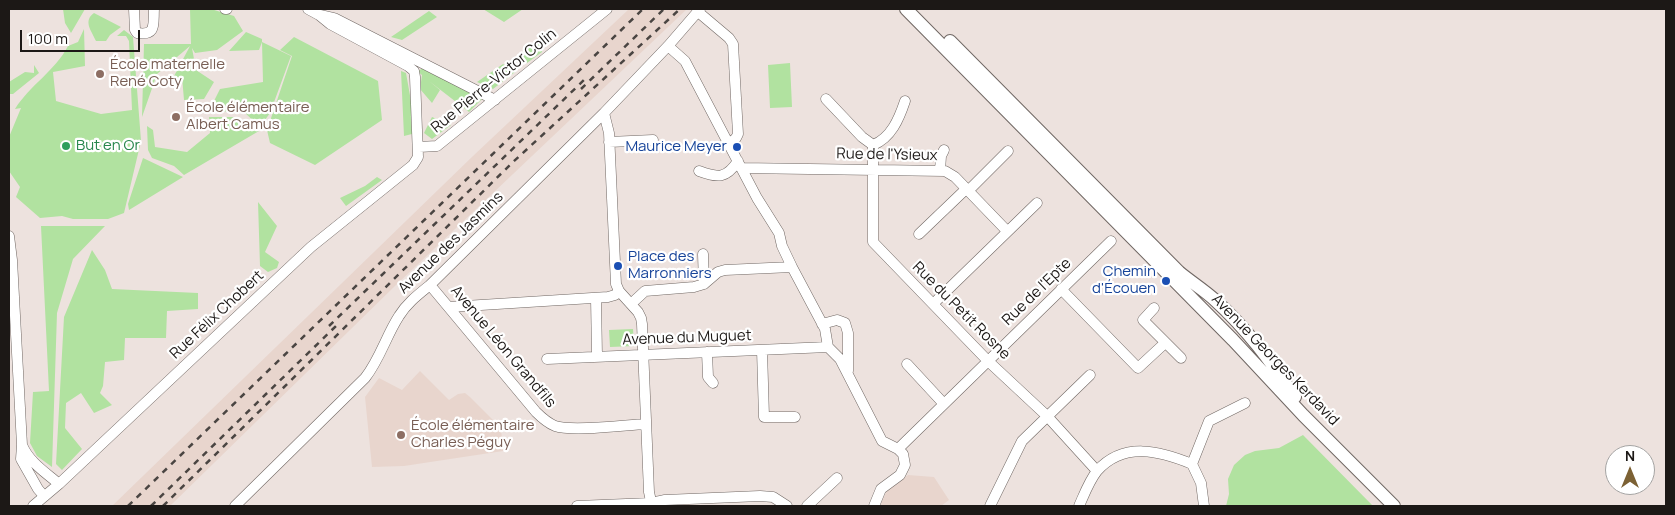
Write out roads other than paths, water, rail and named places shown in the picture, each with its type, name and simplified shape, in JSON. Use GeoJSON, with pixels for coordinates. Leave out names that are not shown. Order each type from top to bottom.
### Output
{"type":"FeatureCollection","features":[{"type":"Feature","properties":{"kind":"main road","name":"Avenue Georges Kerdavid"},"geometry":{"type":"LineString","coordinates":[[906,9],[1227,333],[1303,415],[1329,440]]}},
{"type":"Feature","properties":{"kind":"main road","name":"Avenue Georges Kerdavid"},"geometry":{"type":"LineString","coordinates":[[917,9],[1179,272],[1238,322],[1262,350],[1296,400],[1329,440]]}},
{"type":"Feature","properties":{"kind":"main road"},"geometry":{"type":"LineString","coordinates":[[1329,440],[1394,506]]}},
{"type":"Feature","properties":{"kind":"street"},"geometry":{"type":"LineString","coordinates":[[134,9],[135,30],[137,34],[150,32],[153,28],[154,9]]}},
{"type":"Feature","properties":{"kind":"street"},"geometry":{"type":"LineString","coordinates":[[308,9],[330,24],[414,71]]}},
{"type":"Feature","properties":{"kind":"street","name":"Rue Pierre-Victor Colin"},"geometry":{"type":"LineString","coordinates":[[419,146],[437,146],[607,9]]}},
{"type":"Feature","properties":{"kind":"street"},"geometry":{"type":"LineString","coordinates":[[698,10],[729,38],[733,44],[738,134],[729,144]]}},
{"type":"Feature","properties":{"kind":"street","name":"Avenue des Jasmins"},"geometry":{"type":"LineString","coordinates":[[235,506],[365,378],[376,363],[399,317],[411,301],[430,285],[604,113],[668,46],[698,10]]}},
{"type":"Feature","properties":{"kind":"street"},"geometry":{"type":"LineString","coordinates":[[319,15],[334,18],[495,100]]}},
{"type":"Feature","properties":{"kind":"street"},"geometry":{"type":"LineString","coordinates":[[668,46],[685,61],[766,215],[779,233],[782,246],[792,267],[825,329],[828,347],[836,354],[848,374],[882,440],[903,454],[905,459],[904,470],[881,489],[874,506]]}},
{"type":"Feature","properties":{"kind":"street"},"geometry":{"type":"LineString","coordinates":[[419,61],[414,71],[419,146]]}},
{"type":"Feature","properties":{"kind":"street"},"geometry":{"type":"LineString","coordinates":[[826,99],[862,138],[873,145],[880,142],[890,132],[898,119],[905,101]]}},
{"type":"Feature","properties":{"kind":"street"},"geometry":{"type":"LineString","coordinates":[[604,113],[609,142],[616,284],[619,291],[641,318],[649,492],[652,504]]}},
{"type":"Feature","properties":{"kind":"street"},"geometry":{"type":"LineString","coordinates":[[609,142],[653,140]]}},
{"type":"Feature","properties":{"kind":"street","name":"Rue du Petit Rosne"},"geometry":{"type":"LineString","coordinates":[[873,145],[873,242],[988,361],[1047,416],[1097,471]]}},
{"type":"Feature","properties":{"kind":"street","name":"Rue Félix Chobert"},"geometry":{"type":"LineString","coordinates":[[33,506],[59,484],[312,247],[413,165],[418,157],[419,146]]}},
{"type":"Feature","properties":{"kind":"street"},"geometry":{"type":"LineString","coordinates":[[940,171],[941,156],[944,150]]}},
{"type":"Feature","properties":{"kind":"street"},"geometry":{"type":"LineString","coordinates":[[919,234],[1008,152]]}},
{"type":"Feature","properties":{"kind":"street"},"geometry":{"type":"LineString","coordinates":[[699,171],[713,176],[720,176],[739,165]]}},
{"type":"Feature","properties":{"kind":"street","name":"Rue de l'Ysieux"},"geometry":{"type":"LineString","coordinates":[[739,165],[945,171],[955,177],[1007,231]]}},
{"type":"Feature","properties":{"kind":"street"},"geometry":{"type":"LineString","coordinates":[[933,304],[1037,203]]}},
{"type":"Feature","properties":{"kind":"street"},"geometry":{"type":"LineString","coordinates":[[9,236],[12,260],[22,445],[21,459],[44,496]]}},
{"type":"Feature","properties":{"kind":"street","name":"Rue de l'Epte"},"geometry":{"type":"LineString","coordinates":[[898,450],[1111,241]]}},
{"type":"Feature","properties":{"kind":"street"},"geometry":{"type":"LineString","coordinates":[[9,249],[12,260]]}},
{"type":"Feature","properties":{"kind":"street"},"geometry":{"type":"LineString","coordinates":[[703,254],[704,284]]}},
{"type":"Feature","properties":{"kind":"street"},"geometry":{"type":"LineString","coordinates":[[631,304],[649,290],[694,287],[704,284],[718,272],[725,270],[792,267]]}},
{"type":"Feature","properties":{"kind":"street","name":"Avenue Léon Grandfils"},"geometry":{"type":"LineString","coordinates":[[430,285],[536,412],[546,421],[557,426],[573,428],[645,424]]}},
{"type":"Feature","properties":{"kind":"street"},"geometry":{"type":"LineString","coordinates":[[1061,289],[1138,368],[1165,343]]}},
{"type":"Feature","properties":{"kind":"street"},"geometry":{"type":"LineString","coordinates":[[449,307],[608,297],[615,295],[619,291]]}},
{"type":"Feature","properties":{"kind":"street"},"geometry":{"type":"LineString","coordinates":[[596,298],[597,356]]}},
{"type":"Feature","properties":{"kind":"street"},"geometry":{"type":"LineString","coordinates":[[1154,308],[1143,320],[1181,358]]}},
{"type":"Feature","properties":{"kind":"street"},"geometry":{"type":"LineString","coordinates":[[822,324],[837,320],[845,323],[848,332],[848,374]]}},
{"type":"Feature","properties":{"kind":"street","name":"Avenue du Muguet"},"geometry":{"type":"LineString","coordinates":[[547,359],[828,347]]}},
{"type":"Feature","properties":{"kind":"street"},"geometry":{"type":"LineString","coordinates":[[762,350],[764,417],[794,417]]}},
{"type":"Feature","properties":{"kind":"street"},"geometry":{"type":"LineString","coordinates":[[707,352],[708,378],[713,383]]}},
{"type":"Feature","properties":{"kind":"street"},"geometry":{"type":"LineString","coordinates":[[907,364],[944,404]]}},
{"type":"Feature","properties":{"kind":"street"},"geometry":{"type":"LineString","coordinates":[[990,506],[1022,441],[1090,375]]}},
{"type":"Feature","properties":{"kind":"street"},"geometry":{"type":"LineString","coordinates":[[1192,464],[1209,421],[1245,404]]}},
{"type":"Feature","properties":{"kind":"street"},"geometry":{"type":"LineString","coordinates":[[22,445],[25,453],[31,460],[59,484]]}},
{"type":"Feature","properties":{"kind":"street"},"geometry":{"type":"LineString","coordinates":[[1079,506],[1097,471],[1115,458],[1138,451],[1160,452],[1192,464],[1201,483],[1204,506]]}},
{"type":"Feature","properties":{"kind":"street"},"geometry":{"type":"LineString","coordinates":[[807,506],[837,478]]}},
{"type":"Feature","properties":{"kind":"street"},"geometry":{"type":"LineString","coordinates":[[576,506],[652,504],[665,500],[733,502],[773,497],[787,506]]}},
{"type":"Feature","properties":{"kind":"railway"},"geometry":{"type":"LineString","coordinates":[[128,506],[643,9]]}},
{"type":"Feature","properties":{"kind":"railway"},"geometry":{"type":"LineString","coordinates":[[581,89],[664,9]]}},
{"type":"Feature","properties":{"kind":"railway"},"geometry":{"type":"LineString","coordinates":[[163,506],[513,162],[680,9]]}},
{"type":"Feature","properties":{"kind":"railway"},"geometry":{"type":"LineString","coordinates":[[329,326],[584,80]]}},
{"type":"Feature","properties":{"kind":"railway"},"geometry":{"type":"LineString","coordinates":[[151,506],[337,325]]}},
{"type":"Feature","properties":{"kind":"place","name":"École maternelle René Coty"},"geometry":{"type":"Point","coordinates":[100,74]}},
{"type":"Feature","properties":{"kind":"place","name":"École élémentaire Albert Camus"},"geometry":{"type":"Point","coordinates":[176,117]}},
{"type":"Feature","properties":{"kind":"place","name":"But en Or"},"geometry":{"type":"Point","coordinates":[66,146]}},
{"type":"Feature","properties":{"kind":"place","name":"Maurice Meyer"},"geometry":{"type":"Point","coordinates":[737,147]}},
{"type":"Feature","properties":{"kind":"place","name":"Place des Marronniers"},"geometry":{"type":"Point","coordinates":[618,266]}},
{"type":"Feature","properties":{"kind":"place","name":"Chemin d'Écouen"},"geometry":{"type":"Point","coordinates":[1166,281]}},
{"type":"Feature","properties":{"kind":"place","name":"École élémentaire Charles Péguy"},"geometry":{"type":"Point","coordinates":[401,435]}}]}
